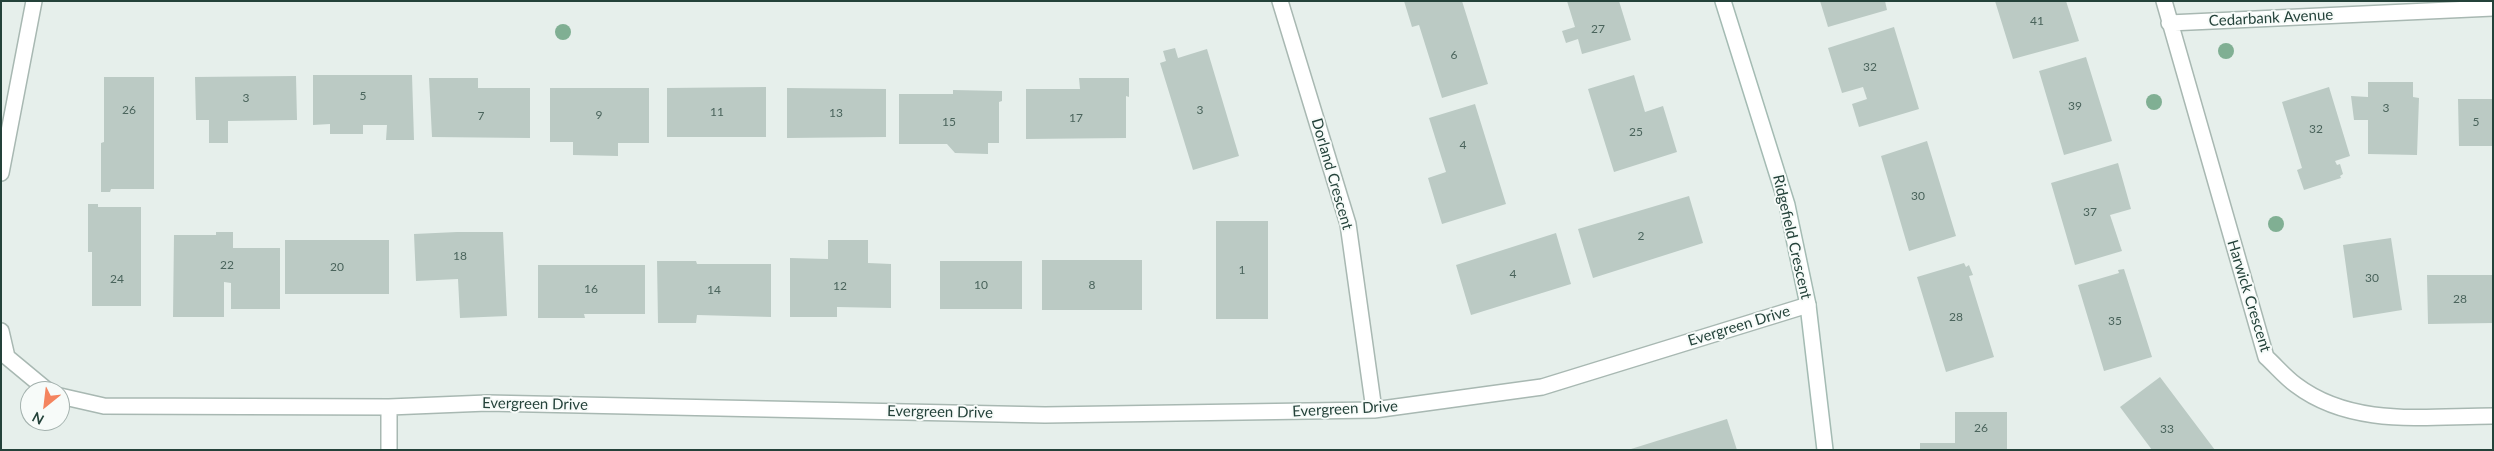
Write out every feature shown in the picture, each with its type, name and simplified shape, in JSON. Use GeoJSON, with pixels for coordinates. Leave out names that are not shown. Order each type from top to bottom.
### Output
{"type":"FeatureCollection","features":[{"type":"Feature","properties":{"kind":"street"},"geometry":{"type":"LineString","coordinates":[[1,173],[34,1]]}},
{"type":"Feature","properties":{"kind":"street","name":"Dorland Crescent"},"geometry":{"type":"LineString","coordinates":[[1280,1],[1348,224],[1374,410]]}},
{"type":"Feature","properties":{"kind":"street","name":"Ridgefield Crescent"},"geometry":{"type":"LineString","coordinates":[[1723,1],[1788,205],[1808,305],[1825,450]]}},
{"type":"Feature","properties":{"kind":"street","name":"Harwick Crescent"},"geometry":{"type":"LineString","coordinates":[[2164,1],[2266,357],[2297,386],[2332,405],[2372,416],[2493,416]]}},
{"type":"Feature","properties":{"kind":"street","name":"Cedarbank Avenue"},"geometry":{"type":"LineString","coordinates":[[2169,23],[2493,8]]}},
{"type":"Feature","properties":{"kind":"street","name":"Evergreen Drive"},"geometry":{"type":"LineString","coordinates":[[70,398],[104,406],[389,407],[487,403],[1045,415],[1374,410],[1542,387],[1808,305]]}},
{"type":"Feature","properties":{"kind":"street"},"geometry":{"type":"LineString","coordinates":[[1,331],[7,357],[36,381]]}},
{"type":"Feature","properties":{"kind":"street"},"geometry":{"type":"LineString","coordinates":[[389,407],[389,450]]}},
{"type":"Feature","properties":{"kind":"building"},"geometry":{"type":"Polygon","coordinates":[[[1404,1],[1462,1],[1488,84],[1442,98],[1419,25],[1412,27],[1404,1]]]}},
{"type":"Feature","properties":{"kind":"building"},"geometry":{"type":"Polygon","coordinates":[[[1567,1],[1619,1],[1631,40],[1582,54],[1578,39],[1566,43],[1562,31],[1575,27],[1567,1]]]}},
{"type":"Feature","properties":{"kind":"building"},"geometry":{"type":"Polygon","coordinates":[[[1820,1],[1885,1],[1887,10],[1828,27],[1820,1]]]}},
{"type":"Feature","properties":{"kind":"building"},"geometry":{"type":"Polygon","coordinates":[[[1995,1],[2066,1],[2079,41],[2013,59],[1995,1]]]}},
{"type":"Feature","properties":{"kind":"building"},"geometry":{"type":"Polygon","coordinates":[[[1894,27],[1919,109],[1859,127],[1852,104],[1867,99],[1863,87],[1842,93],[1828,48],[1894,27]]]}},
{"type":"Feature","properties":{"kind":"building"},"geometry":{"type":"Polygon","coordinates":[[[1175,48],[1178,58],[1207,49],[1239,156],[1193,170],[1160,63],[1166,61],[1163,51],[1175,48]]]}},
{"type":"Feature","properties":{"kind":"building"},"geometry":{"type":"Polygon","coordinates":[[[2086,57],[2112,141],[2064,155],[2039,71],[2086,57]]]}},
{"type":"Feature","properties":{"kind":"building"},"geometry":{"type":"Polygon","coordinates":[[[313,75],[412,75],[414,140],[386,140],[387,125],[363,125],[363,134],[330,134],[330,124],[313,125],[313,75]]]}},
{"type":"Feature","properties":{"kind":"building"},"geometry":{"type":"Polygon","coordinates":[[[1634,75],[1645,112],[1663,106],[1677,152],[1614,172],[1588,89],[1634,75]]]}},
{"type":"Feature","properties":{"kind":"building"},"geometry":{"type":"Polygon","coordinates":[[[296,76],[297,120],[228,121],[228,143],[209,143],[209,120],[196,120],[195,77],[296,76]]]}},
{"type":"Feature","properties":{"kind":"building"},"geometry":{"type":"Polygon","coordinates":[[[104,77],[154,77],[154,189],[111,189],[110,192],[101,192],[101,143],[104,142],[104,77]]]}},
{"type":"Feature","properties":{"kind":"building"},"geometry":{"type":"Polygon","coordinates":[[[429,78],[478,78],[478,88],[530,88],[530,138],[432,137],[429,78]]]}},
{"type":"Feature","properties":{"kind":"building"},"geometry":{"type":"Polygon","coordinates":[[[1079,78],[1129,78],[1129,97],[1126,96],[1126,138],[1026,139],[1026,89],[1080,89],[1079,78]]]}},
{"type":"Feature","properties":{"kind":"building"},"geometry":{"type":"Polygon","coordinates":[[[2368,82],[2413,82],[2413,97],[2419,98],[2417,155],[2368,154],[2368,120],[2354,120],[2351,96],[2368,97],[2368,82]]]}},
{"type":"Feature","properties":{"kind":"building"},"geometry":{"type":"Polygon","coordinates":[[[766,87],[766,137],[667,137],[667,88],[766,87]]]}},
{"type":"Feature","properties":{"kind":"building"},"geometry":{"type":"Polygon","coordinates":[[[2329,87],[2350,156],[2335,161],[2337,165],[2340,164],[2343,174],[2340,176],[2341,178],[2304,190],[2297,170],[2302,168],[2282,102],[2329,87]]]}},
{"type":"Feature","properties":{"kind":"building"},"geometry":{"type":"Polygon","coordinates":[[[550,88],[649,88],[649,143],[618,143],[618,156],[573,155],[573,142],[550,142],[550,88]]]}},
{"type":"Feature","properties":{"kind":"building"},"geometry":{"type":"Polygon","coordinates":[[[787,88],[886,89],[886,137],[787,138],[787,88]]]}},
{"type":"Feature","properties":{"kind":"building"},"geometry":{"type":"Polygon","coordinates":[[[953,90],[1002,91],[1002,101],[999,102],[999,143],[988,143],[988,154],[955,153],[947,144],[899,144],[899,94],[953,94],[953,90]]]}},
{"type":"Feature","properties":{"kind":"building"},"geometry":{"type":"Polygon","coordinates":[[[2458,99],[2493,99],[2493,146],[2459,146],[2458,99]]]}},
{"type":"Feature","properties":{"kind":"building"},"geometry":{"type":"Polygon","coordinates":[[[1475,104],[1506,204],[1442,224],[1428,178],[1446,172],[1429,118],[1475,104]]]}},
{"type":"Feature","properties":{"kind":"building"},"geometry":{"type":"Polygon","coordinates":[[[1927,141],[1956,236],[1909,251],[1881,156],[1927,141]]]}},
{"type":"Feature","properties":{"kind":"building"},"geometry":{"type":"Polygon","coordinates":[[[2118,163],[2131,209],[2110,215],[2122,251],[2075,265],[2051,183],[2118,163]]]}},
{"type":"Feature","properties":{"kind":"building"},"geometry":{"type":"Polygon","coordinates":[[[1689,196],[1703,243],[1593,278],[1578,229],[1689,196]]]}},
{"type":"Feature","properties":{"kind":"building"},"geometry":{"type":"Polygon","coordinates":[[[88,204],[98,204],[98,207],[141,207],[141,306],[92,306],[92,252],[88,252],[88,204]]]}},
{"type":"Feature","properties":{"kind":"building"},"geometry":{"type":"Polygon","coordinates":[[[1216,221],[1268,221],[1268,319],[1216,319],[1216,221]]]}},
{"type":"Feature","properties":{"kind":"building"},"geometry":{"type":"Polygon","coordinates":[[[216,232],[233,232],[233,248],[280,248],[280,309],[231,309],[231,283],[224,282],[224,317],[173,317],[174,235],[216,235],[216,232]]]}},
{"type":"Feature","properties":{"kind":"building"},"geometry":{"type":"Polygon","coordinates":[[[503,232],[507,316],[460,318],[458,279],[416,281],[414,234],[503,232]]]}},
{"type":"Feature","properties":{"kind":"building"},"geometry":{"type":"Polygon","coordinates":[[[1556,233],[1571,284],[1471,315],[1456,265],[1556,233]]]}},
{"type":"Feature","properties":{"kind":"building"},"geometry":{"type":"Polygon","coordinates":[[[2391,238],[2402,310],[2353,318],[2343,245],[2391,238]]]}},
{"type":"Feature","properties":{"kind":"building"},"geometry":{"type":"Polygon","coordinates":[[[285,240],[389,240],[389,294],[285,294],[285,240]]]}},
{"type":"Feature","properties":{"kind":"building"},"geometry":{"type":"Polygon","coordinates":[[[828,240],[868,240],[868,263],[891,264],[891,308],[837,307],[837,317],[790,317],[790,258],[828,259],[828,240]]]}},
{"type":"Feature","properties":{"kind":"building"},"geometry":{"type":"Polygon","coordinates":[[[1042,260],[1142,260],[1142,310],[1042,310],[1042,260]]]}},
{"type":"Feature","properties":{"kind":"building"},"geometry":{"type":"Polygon","coordinates":[[[657,261],[696,261],[697,264],[771,264],[771,317],[697,315],[696,323],[658,323],[657,261]]]}},
{"type":"Feature","properties":{"kind":"building"},"geometry":{"type":"Polygon","coordinates":[[[940,261],[1022,261],[1022,309],[940,309],[940,261]]]}},
{"type":"Feature","properties":{"kind":"building"},"geometry":{"type":"Polygon","coordinates":[[[1964,263],[1966,267],[1969,265],[1973,275],[1969,276],[1994,357],[1946,372],[1917,277],[1964,263]]]}},
{"type":"Feature","properties":{"kind":"building"},"geometry":{"type":"Polygon","coordinates":[[[538,265],[645,265],[645,314],[584,314],[585,318],[538,318],[538,265]]]}},
{"type":"Feature","properties":{"kind":"building"},"geometry":{"type":"Polygon","coordinates":[[[2124,269],[2152,357],[2104,371],[2078,285],[2119,273],[2118,270],[2124,269]]]}},
{"type":"Feature","properties":{"kind":"building"},"geometry":{"type":"Polygon","coordinates":[[[2427,275],[2493,275],[2493,323],[2428,324],[2427,275]]]}},
{"type":"Feature","properties":{"kind":"building"},"geometry":{"type":"Polygon","coordinates":[[[2160,377],[2215,450],[2152,450],[2120,407],[2160,377]]]}},
{"type":"Feature","properties":{"kind":"building"},"geometry":{"type":"Polygon","coordinates":[[[1955,412],[2007,412],[2007,450],[1920,450],[1920,443],[1955,443],[1955,412]]]}},
{"type":"Feature","properties":{"kind":"building"},"geometry":{"type":"Polygon","coordinates":[[[1727,419],[1737,450],[1631,450],[1631,449],[1727,419]]]}}]}
